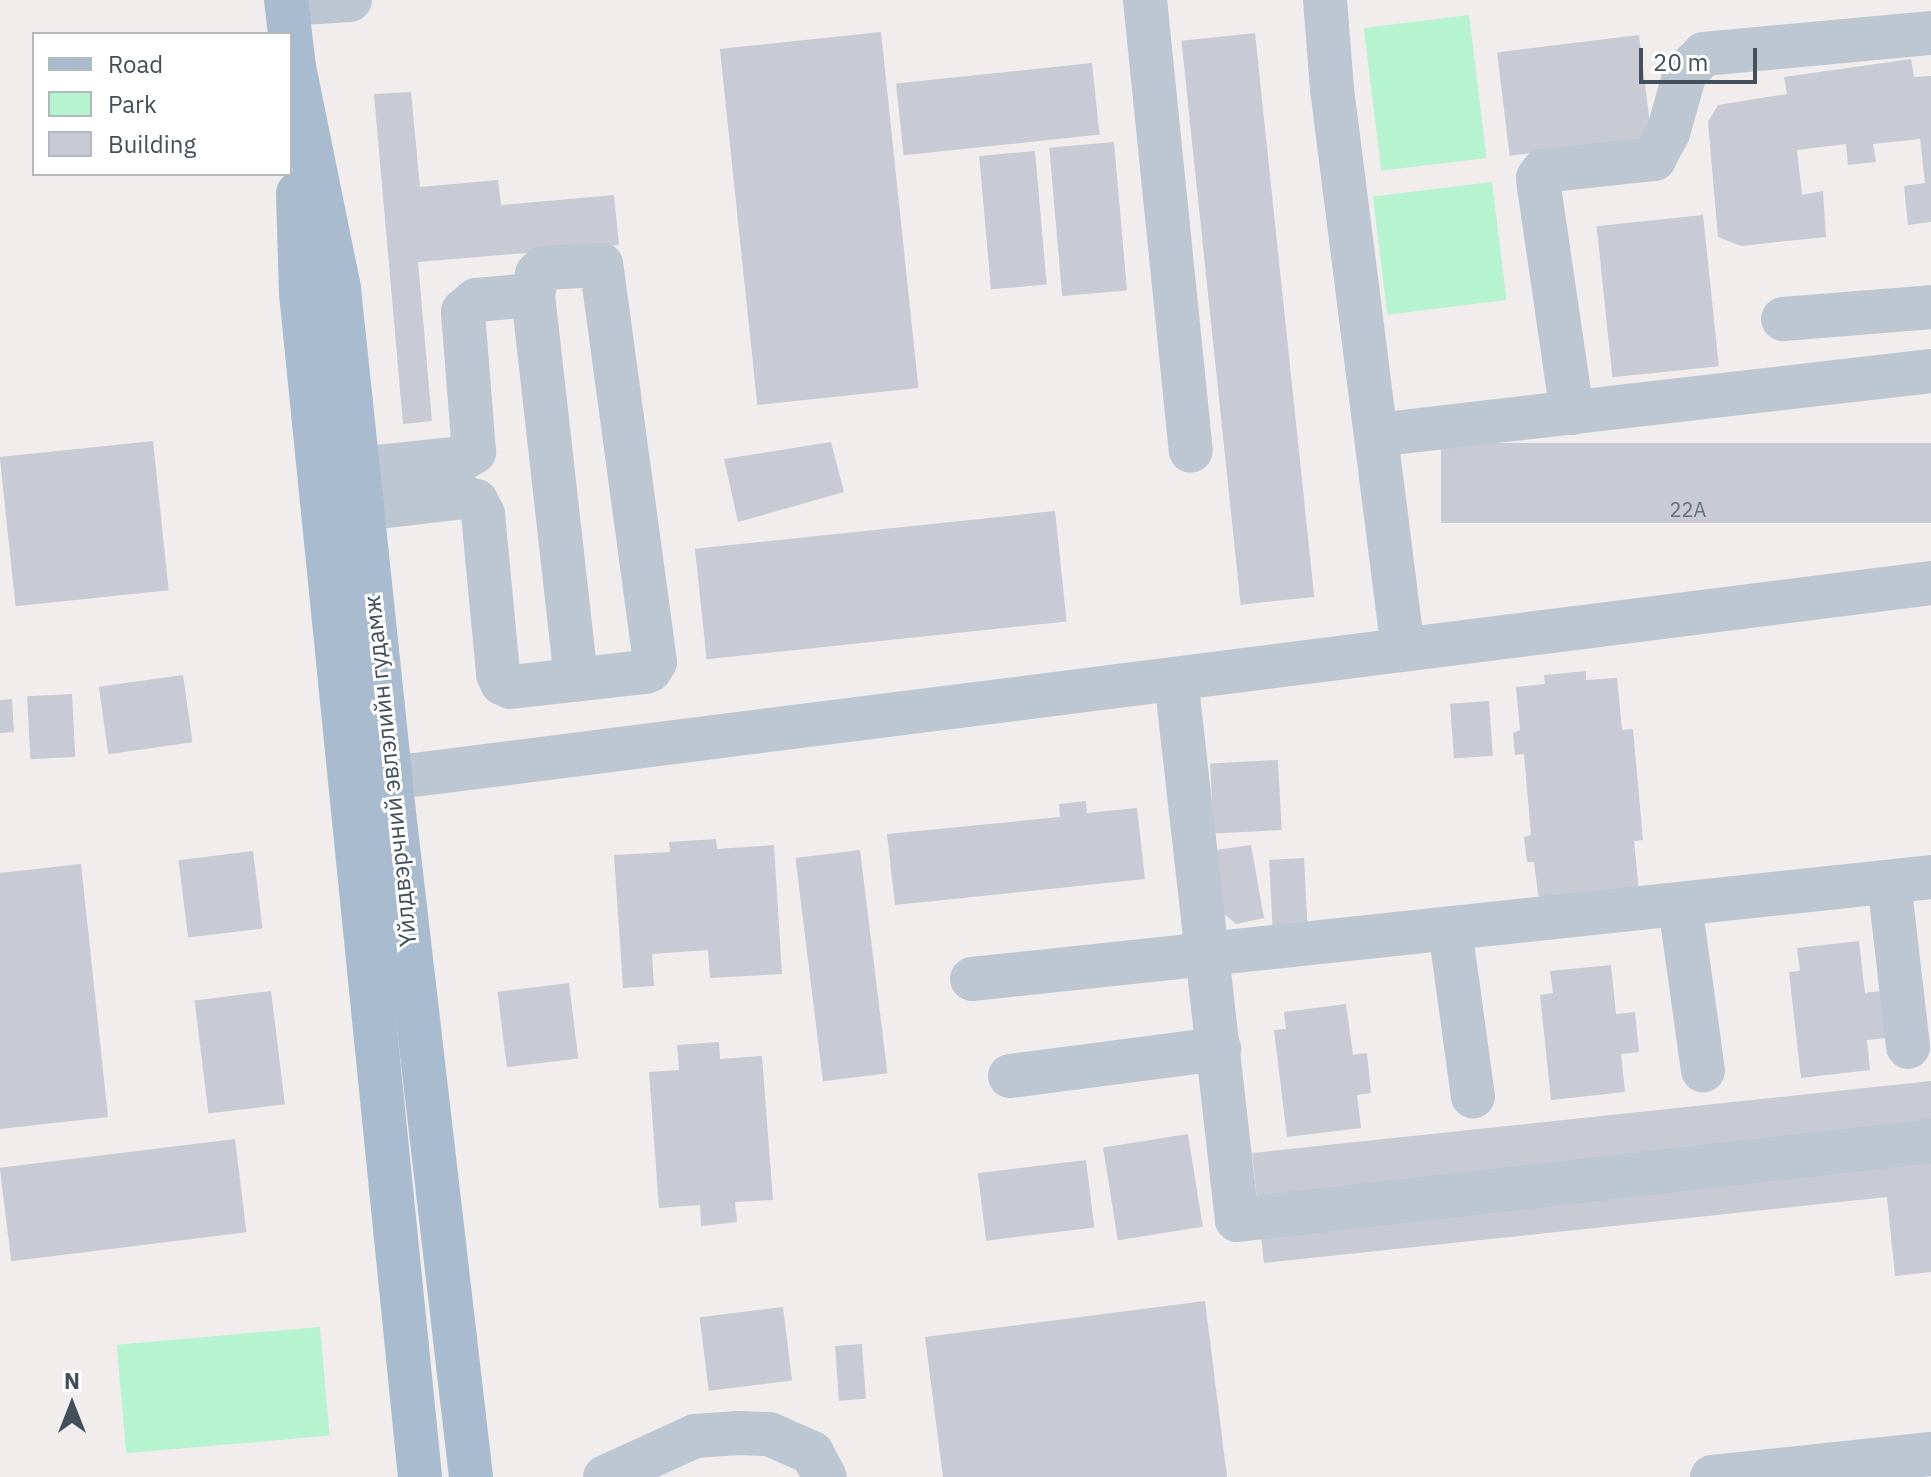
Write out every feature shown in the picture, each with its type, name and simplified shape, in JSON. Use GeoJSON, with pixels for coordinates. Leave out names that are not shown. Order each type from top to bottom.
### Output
{"type":"FeatureCollection","features":[{"type":"Feature","properties":{"kind":"main road","name":"Үйлдвэрчний эвлэлийн гудамж"},"geometry":{"type":"LineString","coordinates":[[286,2],[290,32]]}},
{"type":"Feature","properties":{"kind":"main road","name":"Үйлдвэрчний эвлэлийн гудамж"},"geometry":{"type":"LineString","coordinates":[[292,51],[339,289],[390,778],[471,1477]]}},
{"type":"Feature","properties":{"kind":"main road","name":"Үйлдвэрчний эвлэлийн гудамж"},"geometry":{"type":"LineString","coordinates":[[294,67],[301,293],[420,1477]]}},
{"type":"Feature","properties":{"kind":"street"},"geometry":{"type":"LineString","coordinates":[[286,2],[350,0]]}},
{"type":"Feature","properties":{"kind":"street"},"geometry":{"type":"LineString","coordinates":[[1145,0],[1191,451]]}},
{"type":"Feature","properties":{"kind":"street"},"geometry":{"type":"LineString","coordinates":[[1325,0],[1332,89],[1403,650]]}},
{"type":"Feature","properties":{"kind":"street"},"geometry":{"type":"LineString","coordinates":[[1572,413],[1539,188],[1538,178],[1543,171],[1654,159],[1668,133],[1685,73],[1704,54],[1931,33]]}},
{"type":"Feature","properties":{"kind":"street"},"geometry":{"type":"LineString","coordinates":[[360,489],[462,497],[476,501],[483,514],[498,674],[502,683],[511,687],[576,680],[645,672],[655,662],[605,272],[601,265],[543,268],[537,274],[533,295],[576,680]]}},
{"type":"Feature","properties":{"kind":"street"},"geometry":{"type":"LineString","coordinates":[[360,489],[464,458],[474,452],[463,311],[476,300],[533,295]]}},
{"type":"Feature","properties":{"kind":"street"},"geometry":{"type":"LineString","coordinates":[[1783,319],[1931,307]]}},
{"type":"Feature","properties":{"kind":"street"},"geometry":{"type":"LineString","coordinates":[[1376,435],[1931,371]]}},
{"type":"Feature","properties":{"kind":"street"},"geometry":{"type":"LineString","coordinates":[[390,778],[1931,583]]}},
{"type":"Feature","properties":{"kind":"street"},"geometry":{"type":"LineString","coordinates":[[1176,679],[1237,1220],[1931,1141]]}},
{"type":"Feature","properties":{"kind":"street"},"geometry":{"type":"LineString","coordinates":[[972,979],[1910,880],[1908,1047]]}},
{"type":"Feature","properties":{"kind":"street"},"geometry":{"type":"LineString","coordinates":[[1680,905],[1703,1070]]}},
{"type":"Feature","properties":{"kind":"street"},"geometry":{"type":"LineString","coordinates":[[1450,929],[1473,1096]]}},
{"type":"Feature","properties":{"kind":"street"},"geometry":{"type":"LineString","coordinates":[[1010,1076],[1219,1049]]}},
{"type":"Feature","properties":{"kind":"street"},"geometry":{"type":"LineString","coordinates":[[605,1477],[695,1436],[738,1433],[769,1434],[812,1453],[825,1477]]}},
{"type":"Feature","properties":{"kind":"street"},"geometry":{"type":"LineString","coordinates":[[1712,1477],[1931,1454]]}},
{"type":"Feature","properties":{"kind":"green space"},"geometry":{"type":"Polygon","coordinates":[[[1469,15],[1487,158],[1381,171],[1364,28],[1469,15]]]}},
{"type":"Feature","properties":{"kind":"green space"},"geometry":{"type":"Polygon","coordinates":[[[1492,182],[1507,300],[1387,315],[1373,197],[1492,182]]]}},
{"type":"Feature","properties":{"kind":"green space"},"geometry":{"type":"Polygon","coordinates":[[[320,1327],[329,1436],[126,1453],[117,1345],[320,1327]]]}},
{"type":"Feature","properties":{"kind":"building"},"geometry":{"type":"Polygon","coordinates":[[[881,32],[918,388],[757,405],[720,49],[881,32]]]}},
{"type":"Feature","properties":{"kind":"building"},"geometry":{"type":"Polygon","coordinates":[[[1255,33],[1314,597],[1241,605],[1181,41],[1255,33]]]}},
{"type":"Feature","properties":{"kind":"building"},"geometry":{"type":"Polygon","coordinates":[[[1639,35],[1652,138],[1510,156],[1497,52],[1639,35]]]}},
{"type":"Feature","properties":{"kind":"building"},"geometry":{"type":"Polygon","coordinates":[[[1911,59],[1914,77],[1931,76],[1931,222],[1908,225],[1904,186],[1925,183],[1920,139],[1873,144],[1876,162],[1848,165],[1846,144],[1797,150],[1802,195],[1823,191],[1826,237],[1741,246],[1718,237],[1708,122],[1718,105],[1787,94],[1784,77],[1911,59]]]}},
{"type":"Feature","properties":{"kind":"building"},"geometry":{"type":"Polygon","coordinates":[[[1092,63],[1100,135],[904,155],[896,84],[1092,63]]]}},
{"type":"Feature","properties":{"kind":"building"},"geometry":{"type":"Polygon","coordinates":[[[411,92],[420,187],[498,180],[501,205],[614,195],[619,245],[418,262],[432,421],[403,424],[374,94],[411,92]]]}},
{"type":"Feature","properties":{"kind":"building"},"geometry":{"type":"Polygon","coordinates":[[[1114,142],[1127,290],[1062,296],[1049,148],[1114,142]]]}},
{"type":"Feature","properties":{"kind":"building"},"geometry":{"type":"Polygon","coordinates":[[[1035,151],[1047,284],[991,289],[979,156],[1035,151]]]}},
{"type":"Feature","properties":{"kind":"building"},"geometry":{"type":"Polygon","coordinates":[[[1703,215],[1719,366],[1612,377],[1597,226],[1703,215]]]}},
{"type":"Feature","properties":{"kind":"building"},"geometry":{"type":"Polygon","coordinates":[[[153,441],[169,590],[16,606],[0,457],[153,441]]]}},
{"type":"Feature","properties":{"kind":"building"},"geometry":{"type":"Polygon","coordinates":[[[831,442],[844,492],[738,522],[724,459],[831,442]]]}},
{"type":"Feature","properties":{"kind":"building"},"geometry":{"type":"Polygon","coordinates":[[[1441,443],[1931,443],[1931,523],[1441,523],[1441,443]]]}},
{"type":"Feature","properties":{"kind":"building"},"geometry":{"type":"Polygon","coordinates":[[[1055,511],[1067,621],[707,659],[695,549],[1055,511]]]}},
{"type":"Feature","properties":{"kind":"building"},"geometry":{"type":"Polygon","coordinates":[[[1586,671],[1586,680],[1617,678],[1622,730],[1633,729],[1643,840],[1634,841],[1639,892],[1539,901],[1534,862],[1527,862],[1524,837],[1531,835],[1524,754],[1515,755],[1513,733],[1520,730],[1516,687],[1545,684],[1544,675],[1586,671]]]}},
{"type":"Feature","properties":{"kind":"building"},"geometry":{"type":"Polygon","coordinates":[[[183,675],[192,742],[108,754],[99,687],[183,675]]]}},
{"type":"Feature","properties":{"kind":"building"},"geometry":{"type":"Polygon","coordinates":[[[72,694],[75,757],[30,759],[27,696],[72,694]]]}},
{"type":"Feature","properties":{"kind":"building"},"geometry":{"type":"Polygon","coordinates":[[[12,699],[14,732],[0,733],[0,700],[12,699]]]}},
{"type":"Feature","properties":{"kind":"building"},"geometry":{"type":"Polygon","coordinates":[[[1489,701],[1493,756],[1454,759],[1450,704],[1489,701]]]}},
{"type":"Feature","properties":{"kind":"building"},"geometry":{"type":"Polygon","coordinates":[[[1278,760],[1282,830],[1214,833],[1210,764],[1278,760]]]}},
{"type":"Feature","properties":{"kind":"building"},"geometry":{"type":"Polygon","coordinates":[[[1086,801],[1087,813],[1137,808],[1145,879],[895,905],[887,834],[1060,817],[1059,804],[1086,801]]]}},
{"type":"Feature","properties":{"kind":"building"},"geometry":{"type":"Polygon","coordinates":[[[716,839],[717,849],[774,845],[782,974],[710,978],[708,950],[652,954],[654,986],[623,988],[614,855],[670,852],[669,842],[716,839]]]}},
{"type":"Feature","properties":{"kind":"building"},"geometry":{"type":"Polygon","coordinates":[[[1251,845],[1264,918],[1236,924],[1216,907],[1209,851],[1251,845]]]}},
{"type":"Feature","properties":{"kind":"building"},"geometry":{"type":"Polygon","coordinates":[[[860,850],[887,1073],[823,1081],[795,858],[860,850]]]}},
{"type":"Feature","properties":{"kind":"building"},"geometry":{"type":"Polygon","coordinates":[[[253,851],[263,928],[188,938],[179,860],[253,851]]]}},
{"type":"Feature","properties":{"kind":"building"},"geometry":{"type":"Polygon","coordinates":[[[1304,858],[1308,926],[1273,928],[1269,860],[1304,858]]]}},
{"type":"Feature","properties":{"kind":"building"},"geometry":{"type":"Polygon","coordinates":[[[81,864],[108,1117],[0,1129],[0,873],[81,864]]]}},
{"type":"Feature","properties":{"kind":"building"},"geometry":{"type":"Polygon","coordinates":[[[1859,941],[1865,993],[1880,991],[1886,1038],[1867,1040],[1870,1070],[1801,1078],[1789,972],[1800,971],[1797,948],[1859,941]]]}},
{"type":"Feature","properties":{"kind":"building"},"geometry":{"type":"Polygon","coordinates":[[[1611,965],[1616,1014],[1635,1012],[1639,1052],[1621,1054],[1625,1092],[1551,1100],[1540,995],[1553,993],[1550,971],[1611,965]]]}},
{"type":"Feature","properties":{"kind":"building"},"geometry":{"type":"Polygon","coordinates":[[[569,983],[578,1058],[507,1067],[498,992],[569,983]]]}},
{"type":"Feature","properties":{"kind":"building"},"geometry":{"type":"Polygon","coordinates":[[[271,991],[285,1104],[208,1114],[195,1000],[271,991]]]}},
{"type":"Feature","properties":{"kind":"building"},"geometry":{"type":"Polygon","coordinates":[[[1346,1004],[1353,1055],[1367,1053],[1371,1093],[1357,1095],[1361,1128],[1287,1137],[1274,1030],[1286,1029],[1284,1012],[1346,1004]]]}},
{"type":"Feature","properties":{"kind":"building"},"geometry":{"type":"Polygon","coordinates":[[[719,1042],[720,1059],[762,1056],[773,1200],[735,1202],[737,1222],[701,1226],[700,1205],[659,1208],[649,1072],[679,1070],[677,1045],[719,1042]]]}},
{"type":"Feature","properties":{"kind":"building"},"geometry":{"type":"Polygon","coordinates":[[[1931,1081],[1931,1272],[1895,1276],[1887,1197],[1264,1263],[1252,1153],[1931,1081]]]}},
{"type":"Feature","properties":{"kind":"building"},"geometry":{"type":"Polygon","coordinates":[[[1188,1134],[1203,1227],[1118,1240],[1103,1147],[1188,1134]]]}},
{"type":"Feature","properties":{"kind":"building"},"geometry":{"type":"Polygon","coordinates":[[[235,1139],[246,1232],[11,1261],[0,1168],[235,1139]]]}},
{"type":"Feature","properties":{"kind":"building"},"geometry":{"type":"Polygon","coordinates":[[[1086,1160],[1094,1227],[986,1241],[978,1173],[1086,1160]]]}},
{"type":"Feature","properties":{"kind":"building"},"geometry":{"type":"Polygon","coordinates":[[[1205,1301],[1227,1477],[943,1477],[925,1337],[1205,1301]]]}},
{"type":"Feature","properties":{"kind":"building"},"geometry":{"type":"Polygon","coordinates":[[[783,1307],[792,1380],[709,1391],[700,1317],[783,1307]]]}},
{"type":"Feature","properties":{"kind":"building"},"geometry":{"type":"Polygon","coordinates":[[[862,1344],[866,1399],[839,1401],[835,1346],[862,1344]]]}}]}
